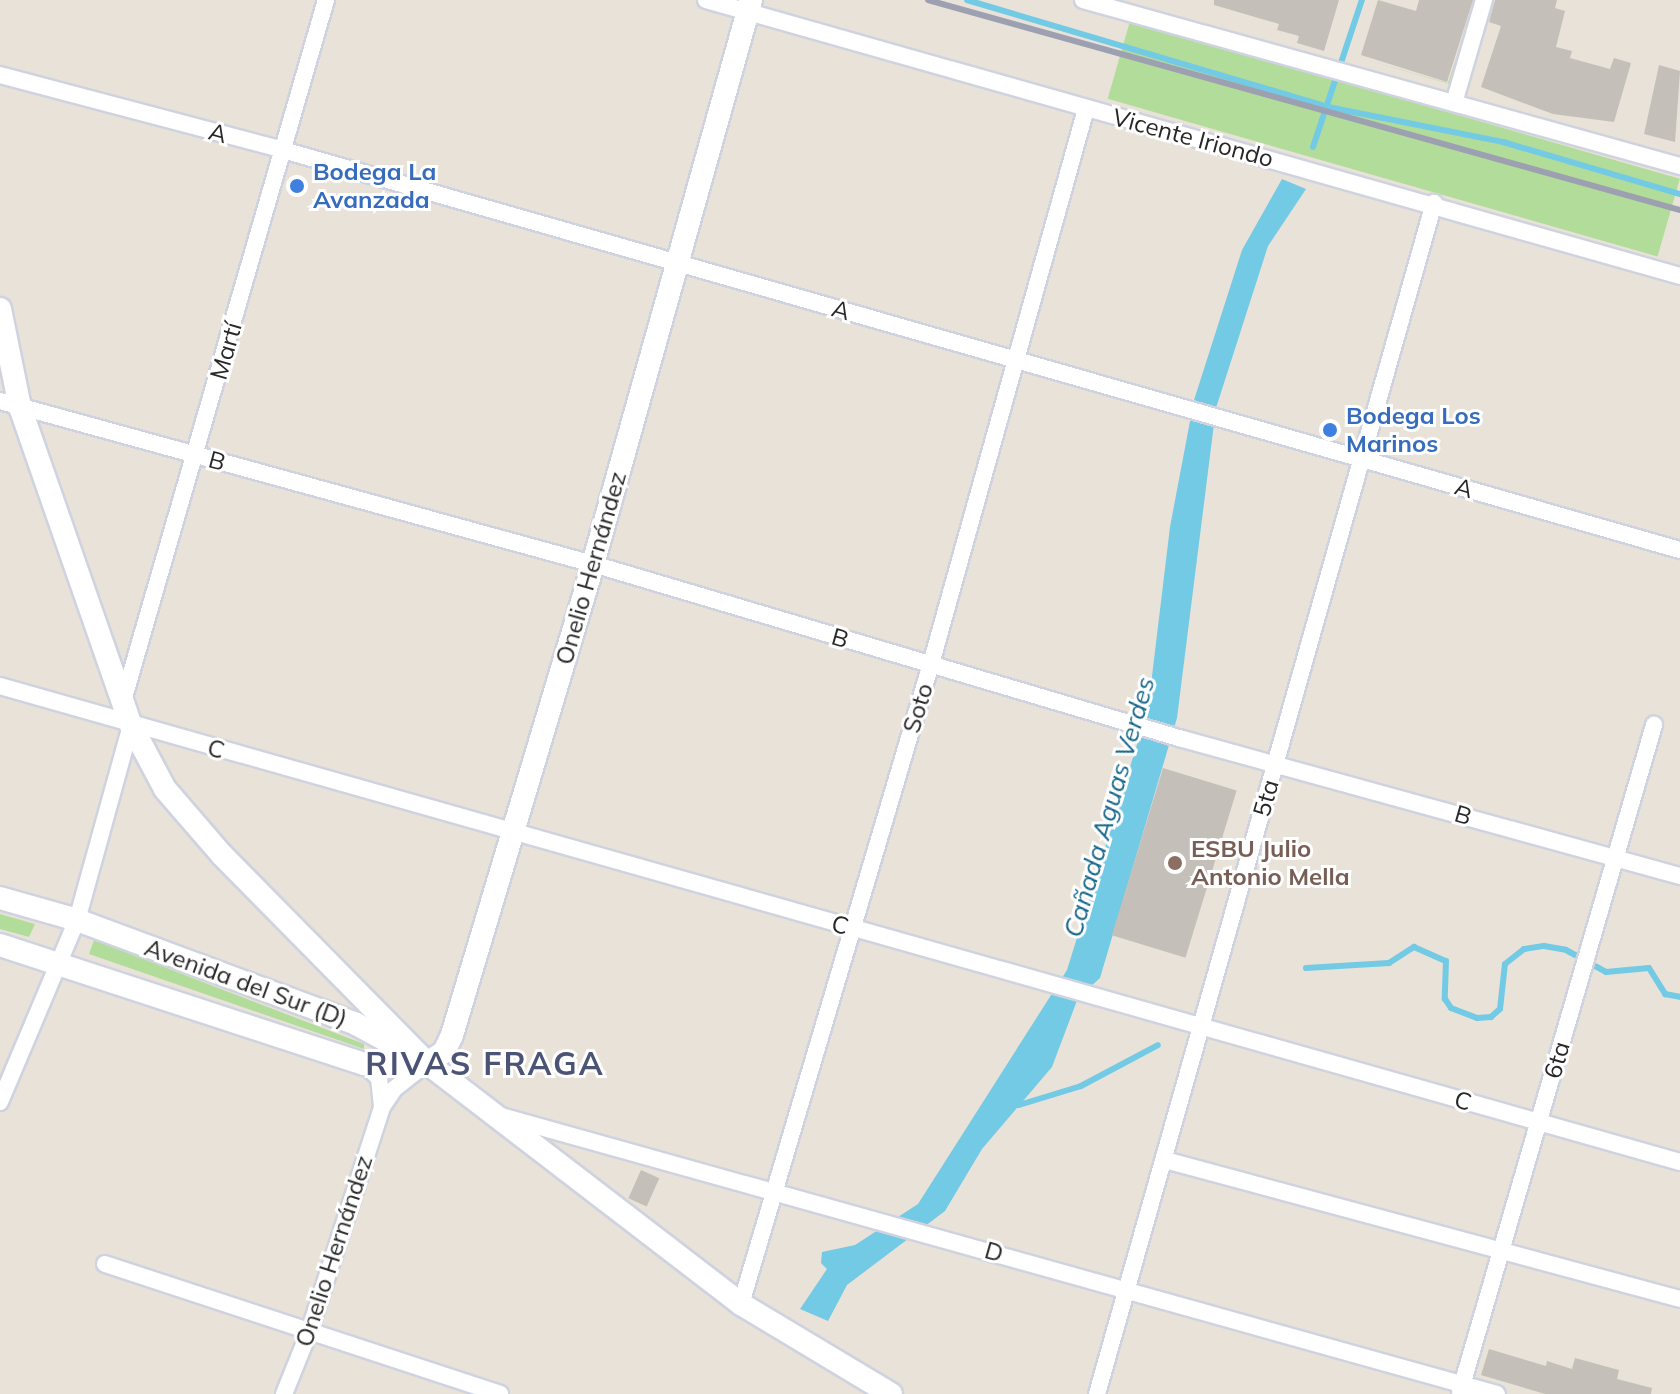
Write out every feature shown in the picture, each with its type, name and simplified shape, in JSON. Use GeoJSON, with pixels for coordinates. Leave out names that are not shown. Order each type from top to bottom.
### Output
{"type":"FeatureCollection","features":[{"type":"Feature","properties":{"kind":"street","name":"Martí"},"geometry":{"type":"LineString","coordinates":[[123,701],[326,0]]}},
{"type":"Feature","properties":{"kind":"street","name":"Vicente Iriondo"},"geometry":{"type":"LineString","coordinates":[[706,0],[749,6],[1086,109],[1434,203],[1680,276]]}},
{"type":"Feature","properties":{"kind":"street"},"geometry":{"type":"LineString","coordinates":[[1083,0],[1110,4],[1680,166]]}},
{"type":"Feature","properties":{"kind":"street"},"geometry":{"type":"LineString","coordinates":[[1454,103],[1484,0]]}},
{"type":"Feature","properties":{"kind":"street","name":"Onelio Hernández"},"geometry":{"type":"LineString","coordinates":[[284,1394],[309,1332],[382,1107],[394,1089],[444,1052],[452,1035],[593,564],[749,6]]}},
{"type":"Feature","properties":{"kind":"street","name":"A"},"geometry":{"type":"LineString","coordinates":[[0,75],[283,150],[1241,427],[1362,458],[1680,550]]}},
{"type":"Feature","properties":{"kind":"street","name":"Soto"},"geometry":{"type":"LineString","coordinates":[[741,1304],[771,1190],[931,664],[1086,109]]}},
{"type":"Feature","properties":{"kind":"street","name":"5ta"},"geometry":{"type":"LineString","coordinates":[[1097,1394],[1434,203]]}},
{"type":"Feature","properties":{"kind":"street"},"geometry":{"type":"LineString","coordinates":[[0,309],[10,404],[131,725],[165,789],[427,1063],[741,1304],[891,1394]]}},
{"type":"Feature","properties":{"kind":"street","name":"B"},"geometry":{"type":"LineString","coordinates":[[10,404],[593,564],[1179,738],[1680,876]]}},
{"type":"Feature","properties":{"kind":"street","name":"C"},"geometry":{"type":"LineString","coordinates":[[0,686],[1680,1162]]}},
{"type":"Feature","properties":{"kind":"street"},"geometry":{"type":"LineString","coordinates":[[0,1102],[77,920],[131,725]]}},
{"type":"Feature","properties":{"kind":"street","name":"6ta"},"geometry":{"type":"LineString","coordinates":[[1461,1390],[1654,725]]}},
{"type":"Feature","properties":{"kind":"street","name":"Avenida del Sur (D)"},"geometry":{"type":"LineString","coordinates":[[0,898],[77,920],[356,1024],[427,1063]]}},
{"type":"Feature","properties":{"kind":"street","name":"Avenida del Sur (D)"},"geometry":{"type":"LineString","coordinates":[[0,945],[364,1064],[427,1063]]}},
{"type":"Feature","properties":{"kind":"street"},"geometry":{"type":"LineString","coordinates":[[356,1024],[367,1019],[366,1001]]}},
{"type":"Feature","properties":{"kind":"street"},"geometry":{"type":"LineString","coordinates":[[364,1064],[379,1078],[382,1107]]}},
{"type":"Feature","properties":{"kind":"street","name":"D"},"geometry":{"type":"LineString","coordinates":[[490,1113],[923,1231],[1461,1390],[1497,1394]]}},
{"type":"Feature","properties":{"kind":"street"},"geometry":{"type":"LineString","coordinates":[[1165,1160],[1501,1254],[1680,1299]]}},
{"type":"Feature","properties":{"kind":"street"},"geometry":{"type":"LineString","coordinates":[[105,1264],[500,1394]]}},
{"type":"Feature","properties":{"kind":"green space"},"geometry":{"type":"Polygon","coordinates":[[[1130,21],[1680,179],[1658,257],[1108,99],[1130,21]]]}},
{"type":"Feature","properties":{"kind":"green space"},"geometry":{"type":"Polygon","coordinates":[[[1466,28],[1470,29],[1453,85],[1360,58],[1448,83],[1466,28]]]}},
{"type":"Feature","properties":{"kind":"green space"},"geometry":{"type":"Polygon","coordinates":[[[0,914],[35,924],[29,937],[0,929],[0,914]]]}},
{"type":"Feature","properties":{"kind":"green space"},"geometry":{"type":"Polygon","coordinates":[[[94,940],[364,1044],[364,1049],[89,954],[94,940]]]}},
{"type":"Feature","properties":{"kind":"water"},"geometry":{"type":"Polygon","coordinates":[[[1282,179],[1306,189],[1268,246],[1216,408],[1177,718],[1100,978],[1078,998],[1052,1067],[982,1149],[945,1211],[847,1285],[828,1321],[800,1309],[827,1269],[821,1263],[822,1252],[855,1245],[918,1204],[1067,970],[1148,709],[1170,527],[1194,400],[1242,250],[1282,179]]]}},
{"type":"Feature","properties":{"kind":"building"},"geometry":{"type":"Polygon","coordinates":[[[1214,0],[1339,0],[1324,51],[1297,43],[1299,36],[1277,30],[1279,24],[1214,5],[1214,0]]]}},
{"type":"Feature","properties":{"kind":"building"},"geometry":{"type":"Polygon","coordinates":[[[1378,0],[1416,11],[1419,0],[1473,0],[1447,82],[1361,55],[1378,0]]]}},
{"type":"Feature","properties":{"kind":"building"},"geometry":{"type":"Polygon","coordinates":[[[1495,0],[1557,0],[1555,8],[1565,11],[1556,47],[1572,51],[1570,58],[1610,69],[1614,58],[1631,63],[1614,122],[1553,114],[1481,87],[1501,26],[1489,22],[1495,0]]]}},
{"type":"Feature","properties":{"kind":"building"},"geometry":{"type":"Polygon","coordinates":[[[1659,65],[1680,71],[1675,142],[1644,134],[1659,65]]]}},
{"type":"Feature","properties":{"kind":"building","name":"ESBU Julio Antonio Mella"},"geometry":{"type":"Polygon","coordinates":[[[1163,768],[1237,791],[1185,958],[1112,935],[1163,768]]]}},
{"type":"Feature","properties":{"kind":"building"},"geometry":{"type":"Polygon","coordinates":[[[641,1170],[659,1178],[647,1206],[628,1198],[641,1170]]]}},
{"type":"Feature","properties":{"kind":"building"},"geometry":{"type":"Polygon","coordinates":[[[1489,1349],[1546,1366],[1547,1361],[1572,1369],[1575,1358],[1619,1370],[1617,1379],[1652,1388],[1651,1394],[1545,1394],[1481,1375],[1489,1349]]]}},
{"type":"Feature","properties":{"kind":"waterway"},"geometry":{"type":"LineString","coordinates":[[967,0],[1328,107],[1503,142],[1680,194]]}},
{"type":"Feature","properties":{"kind":"waterway","name":"Cañada Aguas Verdes"},"geometry":{"type":"LineString","coordinates":[[1313,147],[1362,0]]}},
{"type":"Feature","properties":{"kind":"waterway"},"geometry":{"type":"LineString","coordinates":[[1306,968],[1389,963],[1414,947],[1446,961],[1445,999],[1451,1008],[1477,1018],[1491,1017],[1500,1009],[1505,964],[1524,949],[1544,946],[1566,950],[1606,972],[1649,968],[1665,994],[1680,997]]}},
{"type":"Feature","properties":{"kind":"waterway"},"geometry":{"type":"LineString","coordinates":[[1019,1105],[1081,1086],[1158,1045]]}},
{"type":"Feature","properties":{"kind":"railway"},"geometry":{"type":"LineString","coordinates":[[928,0],[1680,210]]}},
{"type":"Feature","properties":{"kind":"place","name":"Bodega La Avanzada"},"geometry":{"type":"Point","coordinates":[297,186]}},
{"type":"Feature","properties":{"kind":"place","name":"Bodega Los Marinos"},"geometry":{"type":"Point","coordinates":[1330,430]}},
{"type":"Feature","properties":{"kind":"place","name":"ESBU Julio Antonio Mella"},"geometry":{"type":"Point","coordinates":[1175,863]}},
{"type":"Feature","properties":{"kind":"district","name":"RIVAS FRAGA"},"geometry":{"type":"Point","coordinates":[485,1063]}}]}
